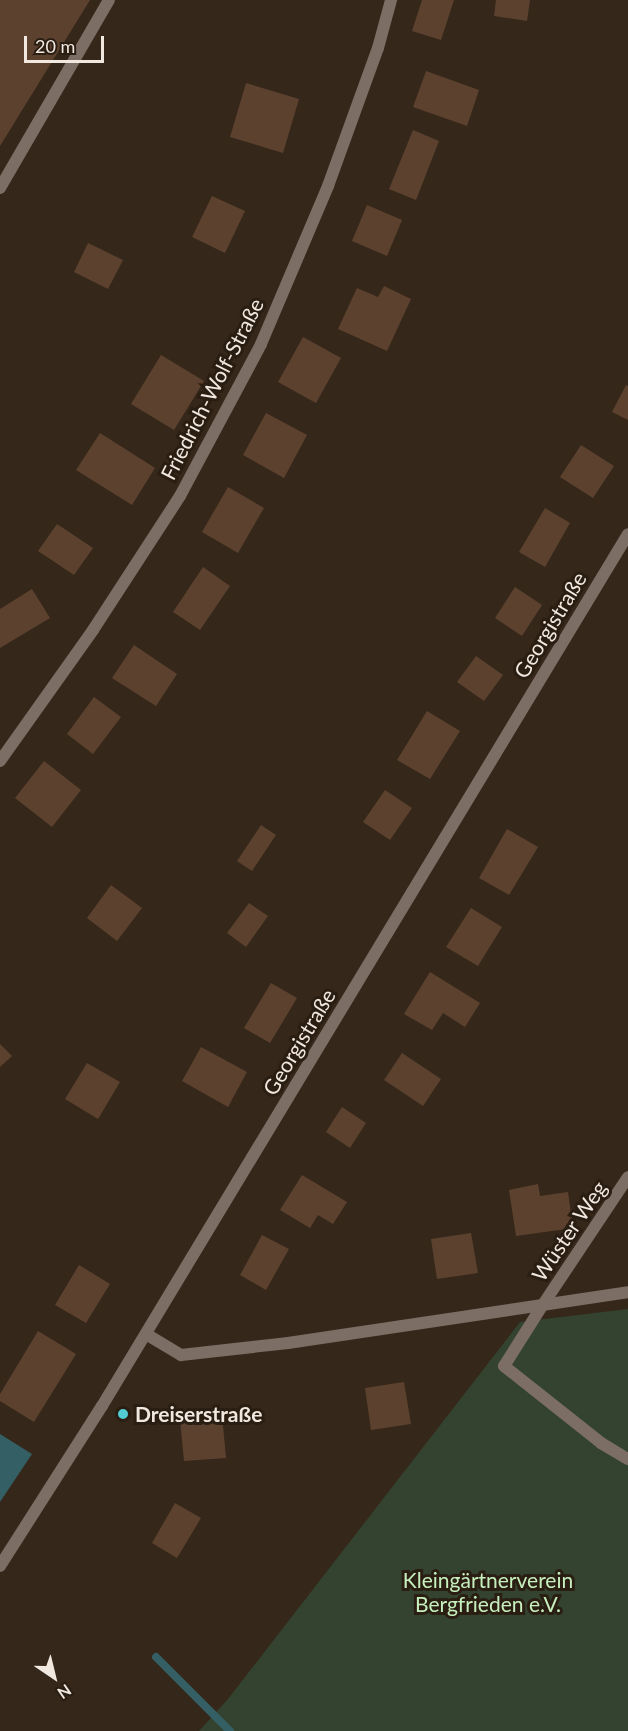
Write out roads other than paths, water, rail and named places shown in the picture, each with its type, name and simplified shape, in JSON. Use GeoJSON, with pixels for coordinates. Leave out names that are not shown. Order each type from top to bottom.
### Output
{"type":"FeatureCollection","features":[{"type":"Feature","properties":{"kind":"street"},"geometry":{"type":"LineString","coordinates":[[0,188],[109,0]]}},
{"type":"Feature","properties":{"kind":"street","name":"Friedrich-Wolf-Straße"},"geometry":{"type":"LineString","coordinates":[[0,761],[93,630],[180,496],[261,344],[328,186],[378,48],[391,0]]}},
{"type":"Feature","properties":{"kind":"street","name":"Georgistraße"},"geometry":{"type":"LineString","coordinates":[[0,1566],[146,1335],[628,534]]}},
{"type":"Feature","properties":{"kind":"street","name":"Wüster Weg"},"geometry":{"type":"LineString","coordinates":[[628,1177],[504,1366],[602,1443],[628,1460]]}},
{"type":"Feature","properties":{"kind":"street"},"geometry":{"type":"LineString","coordinates":[[146,1335],[181,1355],[288,1344],[628,1292]]}},
{"type":"Feature","properties":{"kind":"water"},"geometry":{"type":"Polygon","coordinates":[[[0,1434],[32,1454],[0,1502],[0,1434]]]}},
{"type":"Feature","properties":{"kind":"waterway"},"geometry":{"type":"LineString","coordinates":[[156,1657],[230,1731]]}},
{"type":"Feature","properties":{"kind":"place","name":"Dreiserstraße"},"geometry":{"type":"Point","coordinates":[123,1414]}},
{"type":"Feature","properties":{"kind":"park label","name":"Kleingärtnerverein Bergfrieden e.V."},"geometry":{"type":"Point","coordinates":[488,1592]}}]}
